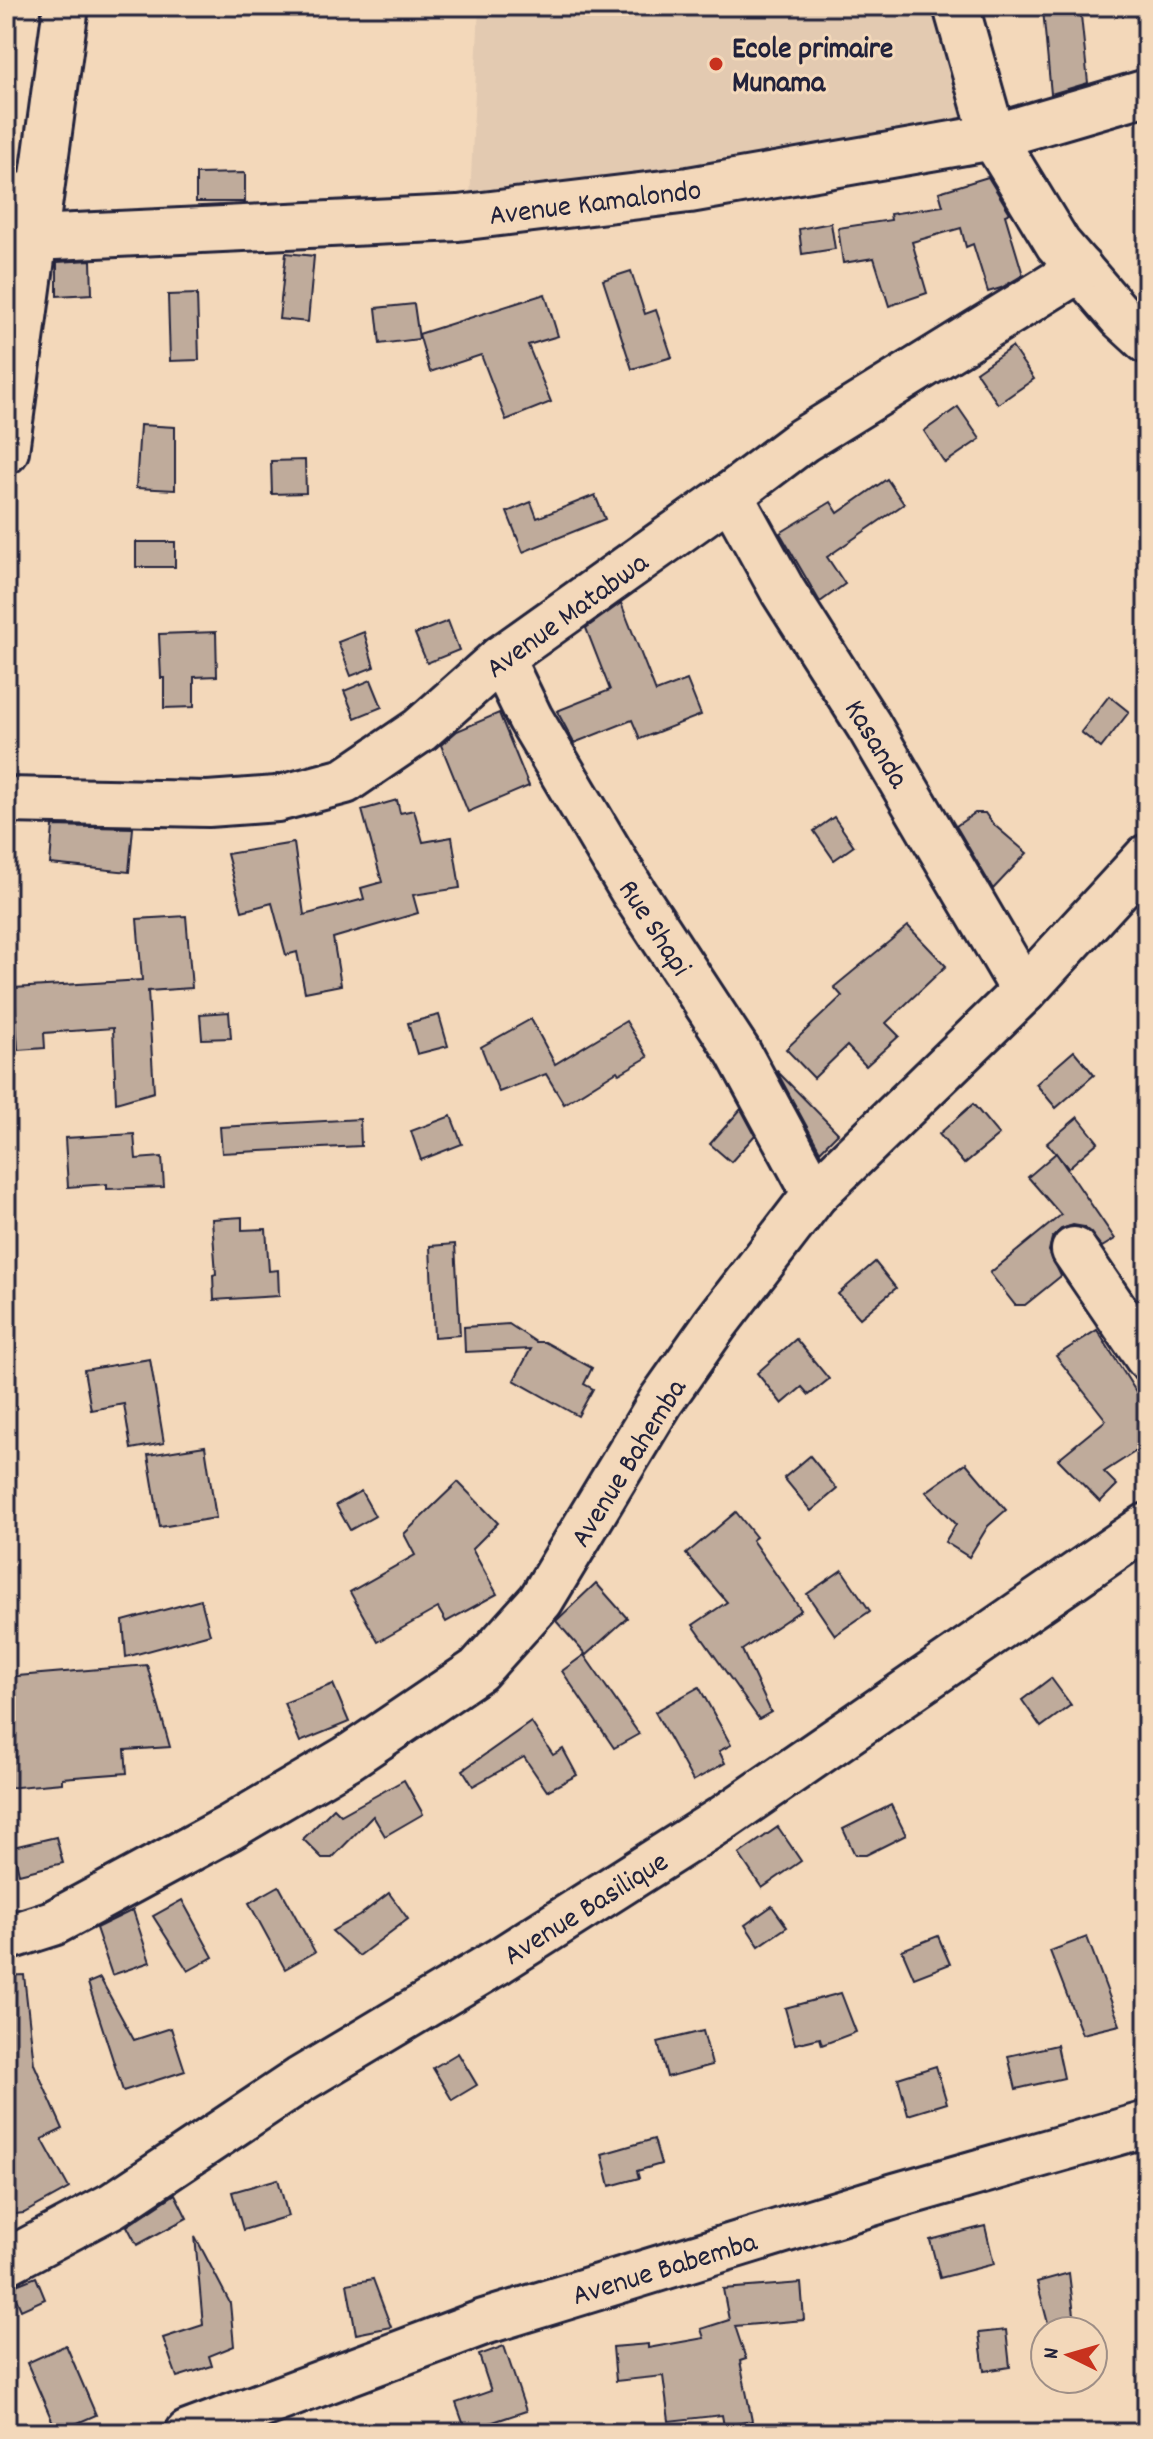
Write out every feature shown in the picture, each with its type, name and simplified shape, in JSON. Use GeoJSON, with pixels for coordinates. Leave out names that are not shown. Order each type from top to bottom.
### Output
{"type":"FeatureCollection","features":[{"type":"Feature","properties":{"kind":"street"},"geometry":{"type":"LineString","coordinates":[[6,451],[33,238],[23,195],[66,6]]}},
{"type":"Feature","properties":{"kind":"street"},"geometry":{"type":"LineString","coordinates":[[956,6],[993,137],[1058,244],[1121,317],[1147,341]]}},
{"type":"Feature","properties":{"kind":"street","name":"Avenue Kamalondo"},"geometry":{"type":"LineString","coordinates":[[33,238],[458,218],[689,190],[993,137],[1147,92]]}},
{"type":"Feature","properties":{"kind":"street","name":"Avenue Matabwa"},"geometry":{"type":"LineString","coordinates":[[6,800],[208,804],[277,799],[345,781],[420,730],[501,658],[803,440],[1080,269]]}},
{"type":"Feature","properties":{"kind":"street","name":"Kasanda"},"geometry":{"type":"LineString","coordinates":[[730,495],[783,591],[869,726],[1024,991]]}},
{"type":"Feature","properties":{"kind":"street","name":"Rue Shapi"},"geometry":{"type":"LineString","coordinates":[[501,658],[538,731],[632,890],[738,1052],[815,1194]]}},
{"type":"Feature","properties":{"kind":"street","name":"Avenue Bahemba"},"geometry":{"type":"LineString","coordinates":[[6,1938],[53,1923],[229,1828],[348,1758],[478,1670],[541,1600],[661,1401],[716,1323],[815,1194],[1024,991],[1147,857]]}},
{"type":"Feature","properties":{"kind":"street"},"geometry":{"type":"LineString","coordinates":[[1074,1250],[1147,1357]]}},
{"type":"Feature","properties":{"kind":"street","name":"Avenue Basilique"},"geometry":{"type":"LineString","coordinates":[[6,2262],[113,2205],[300,2080],[499,1961],[712,1826],[1147,1526]]}},
{"type":"Feature","properties":{"kind":"street","name":"Avenue Babemba"},"geometry":{"type":"LineString","coordinates":[[188,2433],[484,2322],[895,2196],[1147,2124]]}},
{"type":"Feature","properties":{"kind":"shaded area","name":"Ecole primaire Munama"},"geometry":{"type":"Polygon","coordinates":[[[479,6],[939,6],[974,122],[470,199],[479,6]]]}},
{"type":"Feature","properties":{"kind":"building"},"geometry":{"type":"Polygon","coordinates":[[[1080,6],[1088,83],[1051,94],[1043,10],[1080,6]]]}},
{"type":"Feature","properties":{"kind":"building"},"geometry":{"type":"Polygon","coordinates":[[[245,173],[245,202],[196,202],[196,174],[245,173]]]}},
{"type":"Feature","properties":{"kind":"building"},"geometry":{"type":"Polygon","coordinates":[[[988,177],[1010,213],[1005,215],[1023,275],[988,292],[973,244],[966,247],[961,228],[912,242],[927,293],[889,306],[874,258],[843,263],[838,228],[891,220],[890,214],[943,206],[939,192],[988,177]]]}},
{"type":"Feature","properties":{"kind":"building"},"geometry":{"type":"Polygon","coordinates":[[[831,223],[835,249],[802,254],[799,229],[831,223]]]}},
{"type":"Feature","properties":{"kind":"building"},"geometry":{"type":"Polygon","coordinates":[[[286,253],[314,256],[308,322],[279,319],[286,253]]]}},
{"type":"Feature","properties":{"kind":"building"},"geometry":{"type":"Polygon","coordinates":[[[91,260],[92,294],[57,296],[57,262],[91,260]]]}},
{"type":"Feature","properties":{"kind":"building"},"geometry":{"type":"Polygon","coordinates":[[[631,271],[645,314],[656,310],[672,357],[632,369],[603,280],[631,271]]]}},
{"type":"Feature","properties":{"kind":"building"},"geometry":{"type":"Polygon","coordinates":[[[197,294],[199,360],[170,361],[168,295],[197,294]]]}},
{"type":"Feature","properties":{"kind":"building"},"geometry":{"type":"Polygon","coordinates":[[[545,294],[558,336],[528,345],[551,402],[506,420],[481,355],[430,372],[419,334],[545,294]]]}},
{"type":"Feature","properties":{"kind":"building"},"geometry":{"type":"Polygon","coordinates":[[[414,304],[419,339],[380,344],[376,308],[414,304]]]}},
{"type":"Feature","properties":{"kind":"building"},"geometry":{"type":"Polygon","coordinates":[[[1012,347],[1034,379],[998,404],[976,372],[1012,347]]]}},
{"type":"Feature","properties":{"kind":"building"},"geometry":{"type":"Polygon","coordinates":[[[958,407],[980,439],[945,463],[924,431],[958,407]]]}},
{"type":"Feature","properties":{"kind":"building"},"geometry":{"type":"Polygon","coordinates":[[[140,425],[175,427],[175,490],[136,488],[140,425]]]}},
{"type":"Feature","properties":{"kind":"building"},"geometry":{"type":"Polygon","coordinates":[[[305,460],[306,493],[272,494],[271,461],[305,460]]]}},
{"type":"Feature","properties":{"kind":"building"},"geometry":{"type":"Polygon","coordinates":[[[887,479],[904,504],[827,557],[845,584],[820,602],[780,533],[831,502],[838,513],[887,479]]]}},
{"type":"Feature","properties":{"kind":"building"},"geometry":{"type":"Polygon","coordinates":[[[595,495],[605,519],[523,552],[507,512],[531,502],[537,518],[595,495]]]}},
{"type":"Feature","properties":{"kind":"building"},"geometry":{"type":"Polygon","coordinates":[[[136,542],[175,542],[175,567],[136,567],[136,542]]]}},
{"type":"Feature","properties":{"kind":"building"},"geometry":{"type":"Polygon","coordinates":[[[621,603],[656,692],[687,680],[701,715],[640,739],[632,720],[574,743],[557,711],[610,690],[586,628],[621,603]]]}},
{"type":"Feature","properties":{"kind":"building"},"geometry":{"type":"Polygon","coordinates":[[[448,621],[459,650],[427,663],[415,634],[448,621]]]}},
{"type":"Feature","properties":{"kind":"building"},"geometry":{"type":"Polygon","coordinates":[[[216,632],[217,676],[194,677],[194,707],[164,708],[159,634],[216,632]]]}},
{"type":"Feature","properties":{"kind":"building"},"geometry":{"type":"Polygon","coordinates":[[[364,632],[374,667],[351,676],[338,642],[364,632]]]}},
{"type":"Feature","properties":{"kind":"building"},"geometry":{"type":"Polygon","coordinates":[[[371,680],[382,707],[355,718],[344,691],[371,680]]]}},
{"type":"Feature","properties":{"kind":"building"},"geometry":{"type":"Polygon","coordinates":[[[1109,696],[1129,712],[1101,748],[1081,732],[1109,696]]]}},
{"type":"Feature","properties":{"kind":"building"},"geometry":{"type":"Polygon","coordinates":[[[499,713],[529,786],[468,812],[441,745],[457,731],[499,713]]]}},
{"type":"Feature","properties":{"kind":"building"},"geometry":{"type":"Polygon","coordinates":[[[397,800],[400,813],[414,810],[423,842],[452,837],[460,888],[413,895],[418,913],[333,938],[341,985],[305,992],[297,952],[286,955],[272,903],[242,911],[227,854],[294,843],[304,915],[364,899],[361,888],[382,882],[362,810],[397,800]]]}},
{"type":"Feature","properties":{"kind":"building"},"geometry":{"type":"Polygon","coordinates":[[[975,813],[985,813],[993,824],[1027,853],[993,889],[956,826],[975,813]]]}},
{"type":"Feature","properties":{"kind":"building"},"geometry":{"type":"Polygon","coordinates":[[[834,817],[854,846],[834,860],[814,831],[834,817]]]}},
{"type":"Feature","properties":{"kind":"building"},"geometry":{"type":"Polygon","coordinates":[[[53,826],[133,828],[129,872],[50,864],[53,826]]]}},
{"type":"Feature","properties":{"kind":"building"},"geometry":{"type":"Polygon","coordinates":[[[186,916],[192,988],[148,991],[154,1092],[116,1103],[113,1028],[44,1033],[45,1048],[18,1050],[14,988],[142,980],[137,919],[186,916]]]}},
{"type":"Feature","properties":{"kind":"building"},"geometry":{"type":"Polygon","coordinates":[[[908,926],[946,966],[886,1023],[899,1036],[866,1066],[847,1046],[814,1078],[786,1049],[842,996],[834,987],[908,926]]]}},
{"type":"Feature","properties":{"kind":"building"},"geometry":{"type":"Polygon","coordinates":[[[229,1012],[231,1038],[202,1039],[200,1014],[229,1012]]]}},
{"type":"Feature","properties":{"kind":"building"},"geometry":{"type":"Polygon","coordinates":[[[439,1015],[448,1046],[417,1054],[408,1023],[439,1015]]]}},
{"type":"Feature","properties":{"kind":"building"},"geometry":{"type":"Polygon","coordinates":[[[531,1019],[555,1064],[626,1021],[648,1057],[619,1074],[617,1071],[564,1104],[546,1074],[499,1092],[481,1047],[531,1019]]]}},
{"type":"Feature","properties":{"kind":"building"},"geometry":{"type":"Polygon","coordinates":[[[1074,1051],[1094,1075],[1056,1108],[1036,1084],[1074,1051]]]}},
{"type":"Feature","properties":{"kind":"building"},"geometry":{"type":"Polygon","coordinates":[[[776,1070],[838,1133],[820,1151],[776,1070]]]}},
{"type":"Feature","properties":{"kind":"building"},"geometry":{"type":"Polygon","coordinates":[[[973,1104],[999,1135],[964,1164],[939,1134],[973,1104]]]}},
{"type":"Feature","properties":{"kind":"building"},"geometry":{"type":"Polygon","coordinates":[[[741,1109],[755,1135],[731,1162],[710,1144],[741,1109]]]}},
{"type":"Feature","properties":{"kind":"building"},"geometry":{"type":"Polygon","coordinates":[[[451,1116],[462,1144],[421,1160],[411,1131],[451,1116]]]}},
{"type":"Feature","properties":{"kind":"building"},"geometry":{"type":"Polygon","coordinates":[[[1078,1117],[1098,1142],[1068,1168],[1047,1143],[1078,1117]]]}},
{"type":"Feature","properties":{"kind":"building"},"geometry":{"type":"Polygon","coordinates":[[[360,1119],[361,1146],[222,1153],[220,1127],[360,1119]]]}},
{"type":"Feature","properties":{"kind":"building"},"geometry":{"type":"Polygon","coordinates":[[[134,1134],[136,1159],[162,1157],[164,1187],[107,1189],[107,1184],[68,1187],[65,1138],[134,1134]]]}},
{"type":"Feature","properties":{"kind":"building"},"geometry":{"type":"Polygon","coordinates":[[[1056,1153],[1115,1239],[1102,1247],[1084,1227],[1073,1225],[1061,1229],[1052,1238],[1049,1251],[1061,1276],[1025,1305],[1015,1305],[990,1273],[1061,1215],[1028,1177],[1056,1153]]]}},
{"type":"Feature","properties":{"kind":"building"},"geometry":{"type":"Polygon","coordinates":[[[242,1217],[242,1230],[266,1229],[269,1271],[278,1270],[279,1296],[214,1300],[213,1275],[216,1274],[212,1219],[242,1217]]]}},
{"type":"Feature","properties":{"kind":"building"},"geometry":{"type":"Polygon","coordinates":[[[455,1244],[460,1335],[434,1337],[430,1246],[455,1244]]]}},
{"type":"Feature","properties":{"kind":"building"},"geometry":{"type":"Polygon","coordinates":[[[875,1262],[896,1288],[860,1318],[838,1294],[875,1262]]]}},
{"type":"Feature","properties":{"kind":"building"},"geometry":{"type":"Polygon","coordinates":[[[509,1324],[536,1342],[545,1342],[592,1368],[584,1384],[593,1389],[578,1416],[514,1380],[531,1349],[465,1352],[464,1327],[509,1324]]]}},
{"type":"Feature","properties":{"kind":"building"},"geometry":{"type":"Polygon","coordinates":[[[1097,1330],[1147,1409],[1147,1444],[1104,1472],[1117,1485],[1100,1502],[1058,1459],[1106,1420],[1056,1356],[1097,1330]]]}},
{"type":"Feature","properties":{"kind":"building"},"geometry":{"type":"Polygon","coordinates":[[[796,1339],[829,1379],[809,1395],[802,1387],[782,1404],[757,1373],[796,1339]]]}},
{"type":"Feature","properties":{"kind":"building"},"geometry":{"type":"Polygon","coordinates":[[[150,1359],[164,1443],[131,1449],[124,1404],[91,1410],[84,1370],[150,1359]]]}},
{"type":"Feature","properties":{"kind":"building"},"geometry":{"type":"Polygon","coordinates":[[[205,1446],[216,1518],[160,1527],[148,1455],[205,1446]]]}},
{"type":"Feature","properties":{"kind":"building"},"geometry":{"type":"Polygon","coordinates":[[[810,1456],[837,1489],[811,1511],[784,1478],[810,1456]]]}},
{"type":"Feature","properties":{"kind":"building"},"geometry":{"type":"Polygon","coordinates":[[[966,1463],[1006,1510],[988,1526],[969,1557],[945,1542],[956,1524],[926,1492],[966,1463]]]}},
{"type":"Feature","properties":{"kind":"building"},"geometry":{"type":"Polygon","coordinates":[[[458,1482],[498,1523],[472,1549],[497,1594],[446,1622],[438,1608],[378,1642],[350,1592],[415,1555],[404,1534],[458,1482]]]}},
{"type":"Feature","properties":{"kind":"building"},"geometry":{"type":"Polygon","coordinates":[[[361,1491],[375,1516],[350,1530],[336,1505],[361,1491]]]}},
{"type":"Feature","properties":{"kind":"building"},"geometry":{"type":"Polygon","coordinates":[[[736,1512],[756,1537],[752,1540],[801,1610],[742,1650],[771,1712],[759,1719],[693,1625],[727,1602],[686,1554],[736,1512]]]}},
{"type":"Feature","properties":{"kind":"building"},"geometry":{"type":"Polygon","coordinates":[[[842,1570],[870,1611],[835,1635],[807,1594],[842,1570]]]}},
{"type":"Feature","properties":{"kind":"building"},"geometry":{"type":"Polygon","coordinates":[[[596,1583],[627,1618],[586,1655],[556,1621],[596,1583]]]}},
{"type":"Feature","properties":{"kind":"building"},"geometry":{"type":"Polygon","coordinates":[[[201,1600],[210,1634],[126,1657],[123,1621],[201,1600]]]}},
{"type":"Feature","properties":{"kind":"building"},"geometry":{"type":"Polygon","coordinates":[[[584,1655],[639,1734],[614,1748],[562,1671],[584,1655]]]}},
{"type":"Feature","properties":{"kind":"building"},"geometry":{"type":"Polygon","coordinates":[[[147,1665],[170,1747],[125,1750],[127,1773],[62,1778],[62,1783],[6,1788],[6,1677],[147,1665]]]}},
{"type":"Feature","properties":{"kind":"building"},"geometry":{"type":"Polygon","coordinates":[[[1051,1678],[1071,1705],[1041,1727],[1022,1700],[1051,1678]]]}},
{"type":"Feature","properties":{"kind":"building"},"geometry":{"type":"Polygon","coordinates":[[[333,1684],[349,1722],[300,1742],[284,1703],[333,1684]]]}},
{"type":"Feature","properties":{"kind":"building"},"geometry":{"type":"Polygon","coordinates":[[[699,1687],[731,1745],[719,1751],[725,1763],[693,1781],[655,1712],[699,1687]]]}},
{"type":"Feature","properties":{"kind":"building"},"geometry":{"type":"Polygon","coordinates":[[[531,1722],[553,1755],[563,1749],[577,1775],[547,1791],[524,1757],[473,1786],[463,1770],[531,1722]]]}},
{"type":"Feature","properties":{"kind":"building"},"geometry":{"type":"Polygon","coordinates":[[[404,1780],[423,1814],[385,1836],[373,1816],[332,1858],[322,1858],[303,1839],[334,1808],[341,1815],[404,1780]]]}},
{"type":"Feature","properties":{"kind":"building"},"geometry":{"type":"Polygon","coordinates":[[[891,1805],[906,1835],[866,1855],[855,1855],[843,1829],[891,1805]]]}},
{"type":"Feature","properties":{"kind":"building"},"geometry":{"type":"Polygon","coordinates":[[[778,1827],[801,1861],[762,1888],[739,1854],[778,1827]]]}},
{"type":"Feature","properties":{"kind":"building"},"geometry":{"type":"Polygon","coordinates":[[[56,1837],[63,1863],[19,1874],[13,1847],[56,1837]]]}},
{"type":"Feature","properties":{"kind":"building"},"geometry":{"type":"Polygon","coordinates":[[[279,1886],[315,1952],[285,1969],[249,1903],[279,1886]]]}},
{"type":"Feature","properties":{"kind":"building"},"geometry":{"type":"Polygon","coordinates":[[[389,1893],[408,1919],[359,1956],[332,1931],[359,1916],[389,1893]]]}},
{"type":"Feature","properties":{"kind":"building"},"geometry":{"type":"Polygon","coordinates":[[[182,1900],[213,1957],[188,1971],[153,1916],[182,1900]]]}},
{"type":"Feature","properties":{"kind":"building"},"geometry":{"type":"Polygon","coordinates":[[[772,1906],[787,1927],[759,1946],[745,1925],[772,1906]]]}},
{"type":"Feature","properties":{"kind":"building"},"geometry":{"type":"Polygon","coordinates":[[[133,1910],[150,1962],[112,1975],[96,1928],[133,1910]]]}},
{"type":"Feature","properties":{"kind":"building"},"geometry":{"type":"Polygon","coordinates":[[[938,1936],[950,1964],[914,1978],[902,1950],[938,1936]]]}},
{"type":"Feature","properties":{"kind":"building"},"geometry":{"type":"Polygon","coordinates":[[[1087,1937],[1120,2025],[1082,2034],[1050,1951],[1087,1937]]]}},
{"type":"Feature","properties":{"kind":"building"},"geometry":{"type":"Polygon","coordinates":[[[24,1975],[34,2064],[63,2129],[42,2139],[69,2188],[24,2213],[6,2215],[6,1976],[24,1975]]]}},
{"type":"Feature","properties":{"kind":"building"},"geometry":{"type":"Polygon","coordinates":[[[100,1978],[134,2040],[171,2028],[185,2071],[123,2091],[88,1983],[100,1978]]]}},
{"type":"Feature","properties":{"kind":"building"},"geometry":{"type":"Polygon","coordinates":[[[841,1993],[856,2032],[822,2045],[820,2038],[795,2044],[785,2008],[841,1993]]]}},
{"type":"Feature","properties":{"kind":"building"},"geometry":{"type":"Polygon","coordinates":[[[703,2031],[712,2065],[667,2077],[658,2042],[703,2031]]]}},
{"type":"Feature","properties":{"kind":"building"},"geometry":{"type":"Polygon","coordinates":[[[1057,2045],[1064,2078],[1016,2089],[1008,2056],[1057,2045]]]}},
{"type":"Feature","properties":{"kind":"building"},"geometry":{"type":"Polygon","coordinates":[[[458,2053],[477,2085],[452,2100],[433,2068],[458,2053]]]}},
{"type":"Feature","properties":{"kind":"building"},"geometry":{"type":"Polygon","coordinates":[[[936,2066],[947,2103],[908,2115],[898,2078],[936,2066]]]}},
{"type":"Feature","properties":{"kind":"building"},"geometry":{"type":"Polygon","coordinates":[[[654,2139],[661,2164],[637,2171],[639,2178],[610,2186],[602,2154],[654,2139]]]}},
{"type":"Feature","properties":{"kind":"building"},"geometry":{"type":"Polygon","coordinates":[[[278,2179],[288,2216],[243,2230],[232,2192],[278,2179]]]}},
{"type":"Feature","properties":{"kind":"building"},"geometry":{"type":"Polygon","coordinates":[[[175,2194],[187,2218],[137,2245],[127,2226],[175,2194]]]}},
{"type":"Feature","properties":{"kind":"building"},"geometry":{"type":"Polygon","coordinates":[[[985,2226],[994,2264],[940,2278],[930,2240],[985,2226]]]}},
{"type":"Feature","properties":{"kind":"building"},"geometry":{"type":"Polygon","coordinates":[[[195,2236],[230,2303],[234,2346],[209,2356],[212,2366],[177,2377],[163,2338],[203,2325],[195,2236]]]}},
{"type":"Feature","properties":{"kind":"building"},"geometry":{"type":"Polygon","coordinates":[[[1069,2273],[1074,2315],[1046,2315],[1037,2282],[1069,2273]]]}},
{"type":"Feature","properties":{"kind":"building"},"geometry":{"type":"Polygon","coordinates":[[[36,2277],[45,2299],[21,2310],[11,2287],[36,2277]]]}},
{"type":"Feature","properties":{"kind":"building"},"geometry":{"type":"Polygon","coordinates":[[[373,2279],[391,2327],[356,2334],[347,2284],[373,2279]]]}},
{"type":"Feature","properties":{"kind":"building"},"geometry":{"type":"Polygon","coordinates":[[[801,2283],[804,2320],[735,2326],[746,2359],[740,2361],[752,2421],[724,2426],[722,2415],[669,2421],[663,2376],[616,2381],[613,2347],[648,2344],[648,2348],[704,2338],[701,2329],[729,2320],[723,2289],[801,2283]]]}},
{"type":"Feature","properties":{"kind":"building"},"geometry":{"type":"Polygon","coordinates":[[[1006,2330],[1010,2367],[984,2371],[979,2333],[1006,2330]]]}},
{"type":"Feature","properties":{"kind":"building"},"geometry":{"type":"Polygon","coordinates":[[[66,2345],[96,2415],[57,2432],[27,2363],[66,2345]]]}},
{"type":"Feature","properties":{"kind":"building"},"geometry":{"type":"Polygon","coordinates":[[[504,2346],[526,2411],[466,2431],[456,2403],[491,2391],[479,2355],[504,2346]]]}},
{"type":"Feature","properties":{"kind":"place","name":"Ecole primaire Munama"},"geometry":{"type":"Point","coordinates":[716,64]}}]}
